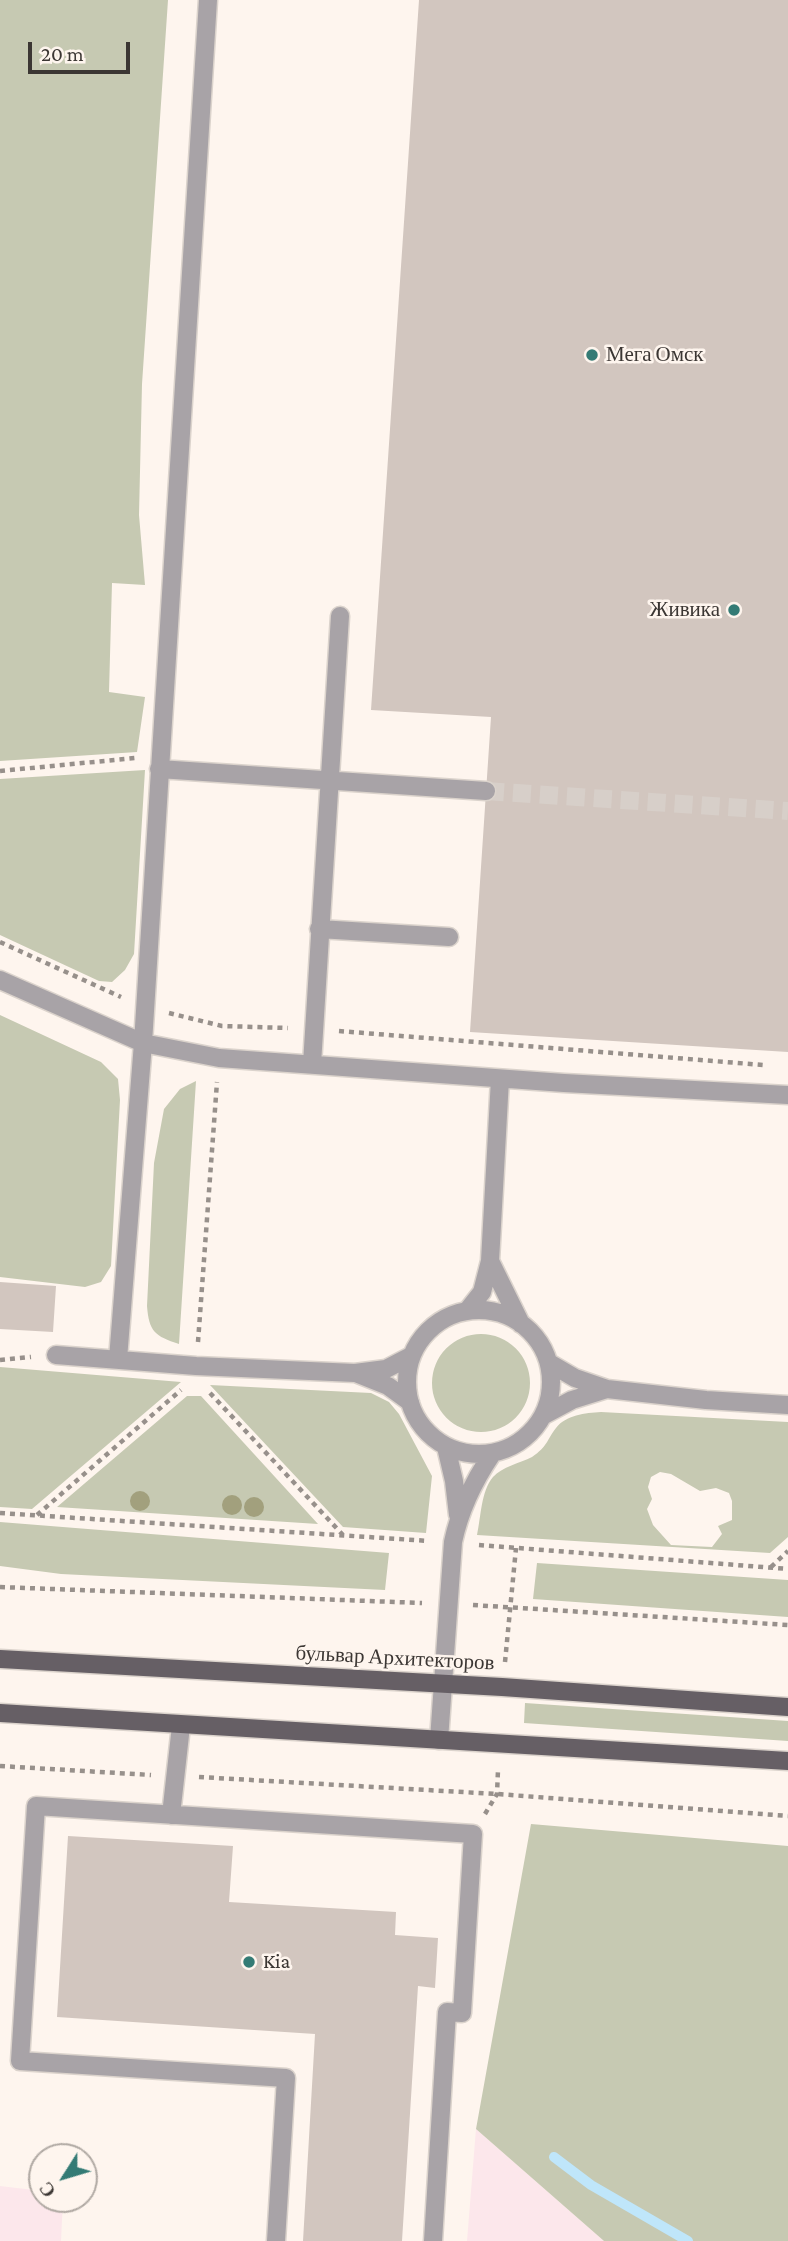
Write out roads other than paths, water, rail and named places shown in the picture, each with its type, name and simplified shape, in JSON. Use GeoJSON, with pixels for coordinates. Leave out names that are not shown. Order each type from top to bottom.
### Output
{"type":"FeatureCollection","features":[{"type":"Feature","properties":{"kind":"main road","name":"бульвар Архитекторов"},"geometry":{"type":"LineString","coordinates":[[0,1659],[788,1707]]}},
{"type":"Feature","properties":{"kind":"main road"},"geometry":{"type":"LineString","coordinates":[[5,1715],[788,1761]]}},
{"type":"Feature","properties":{"kind":"lane"},"geometry":{"type":"LineString","coordinates":[[118,1359],[143,1043],[143,1007],[208,0]]}},
{"type":"Feature","properties":{"kind":"lane"},"geometry":{"type":"LineString","coordinates":[[312,1064],[340,616]]}},
{"type":"Feature","properties":{"kind":"lane"},"geometry":{"type":"LineString","coordinates":[[159,769],[486,791]]}},
{"type":"Feature","properties":{"kind":"lane"},"geometry":{"type":"LineString","coordinates":[[319,929],[449,937]]}},
{"type":"Feature","properties":{"kind":"lane"},"geometry":{"type":"LineString","coordinates":[[0,981],[143,1043],[219,1058],[500,1079],[788,1095]]}},
{"type":"Feature","properties":{"kind":"lane"},"geometry":{"type":"LineString","coordinates":[[467,1311],[482,1292],[490,1261],[500,1079]]}},
{"type":"Feature","properties":{"kind":"lane"},"geometry":{"type":"LineString","coordinates":[[490,1261],[521,1324]]}},
{"type":"Feature","properties":{"kind":"lane"},"geometry":{"type":"LineString","coordinates":[[544,1415],[551,1392],[551,1364],[534,1334],[514,1318],[491,1309],[459,1312],[433,1326],[411,1356],[407,1369],[410,1402],[421,1423],[446,1447],[471,1455],[492,1454],[523,1440],[544,1415],[572,1400],[607,1389]]}},
{"type":"Feature","properties":{"kind":"lane"},"geometry":{"type":"LineString","coordinates":[[55,1355],[196,1366],[355,1373],[386,1369],[411,1356]]}},
{"type":"Feature","properties":{"kind":"lane"},"geometry":{"type":"LineString","coordinates":[[551,1364],[575,1378],[607,1389],[706,1400],[788,1405]]}},
{"type":"Feature","properties":{"kind":"lane"},"geometry":{"type":"LineString","coordinates":[[355,1373],[388,1386],[410,1402]]}},
{"type":"Feature","properties":{"kind":"lane"},"geometry":{"type":"LineString","coordinates":[[446,1447],[454,1480],[458,1518]]}},
{"type":"Feature","properties":{"kind":"lane"},"geometry":{"type":"LineString","coordinates":[[439,1740],[453,1542],[458,1518],[472,1484],[492,1454]]}},
{"type":"Feature","properties":{"kind":"lane"},"geometry":{"type":"LineString","coordinates":[[171,1815],[181,1726]]}},
{"type":"Feature","properties":{"kind":"lane"},"geometry":{"type":"LineString","coordinates":[[276,2241],[286,2078],[20,2061],[36,1806],[473,1834],[462,2013],[447,2012],[433,2241]]}},
{"type":"Feature","properties":{"kind":"waterway"},"geometry":{"type":"LineString","coordinates":[[554,2157],[591,2185],[688,2241]]}},
{"type":"Feature","properties":{"kind":"tunnel"},"geometry":{"type":"LineString","coordinates":[[486,791],[788,811]]}},
{"type":"Feature","properties":{"kind":"place","name":"Мега Омск"},"geometry":{"type":"Point","coordinates":[592,355]}},
{"type":"Feature","properties":{"kind":"place","name":"Живика"},"geometry":{"type":"Point","coordinates":[734,610]}},
{"type":"Feature","properties":{"kind":"place","name":"Kia"},"geometry":{"type":"Point","coordinates":[249,1962]}}]}
